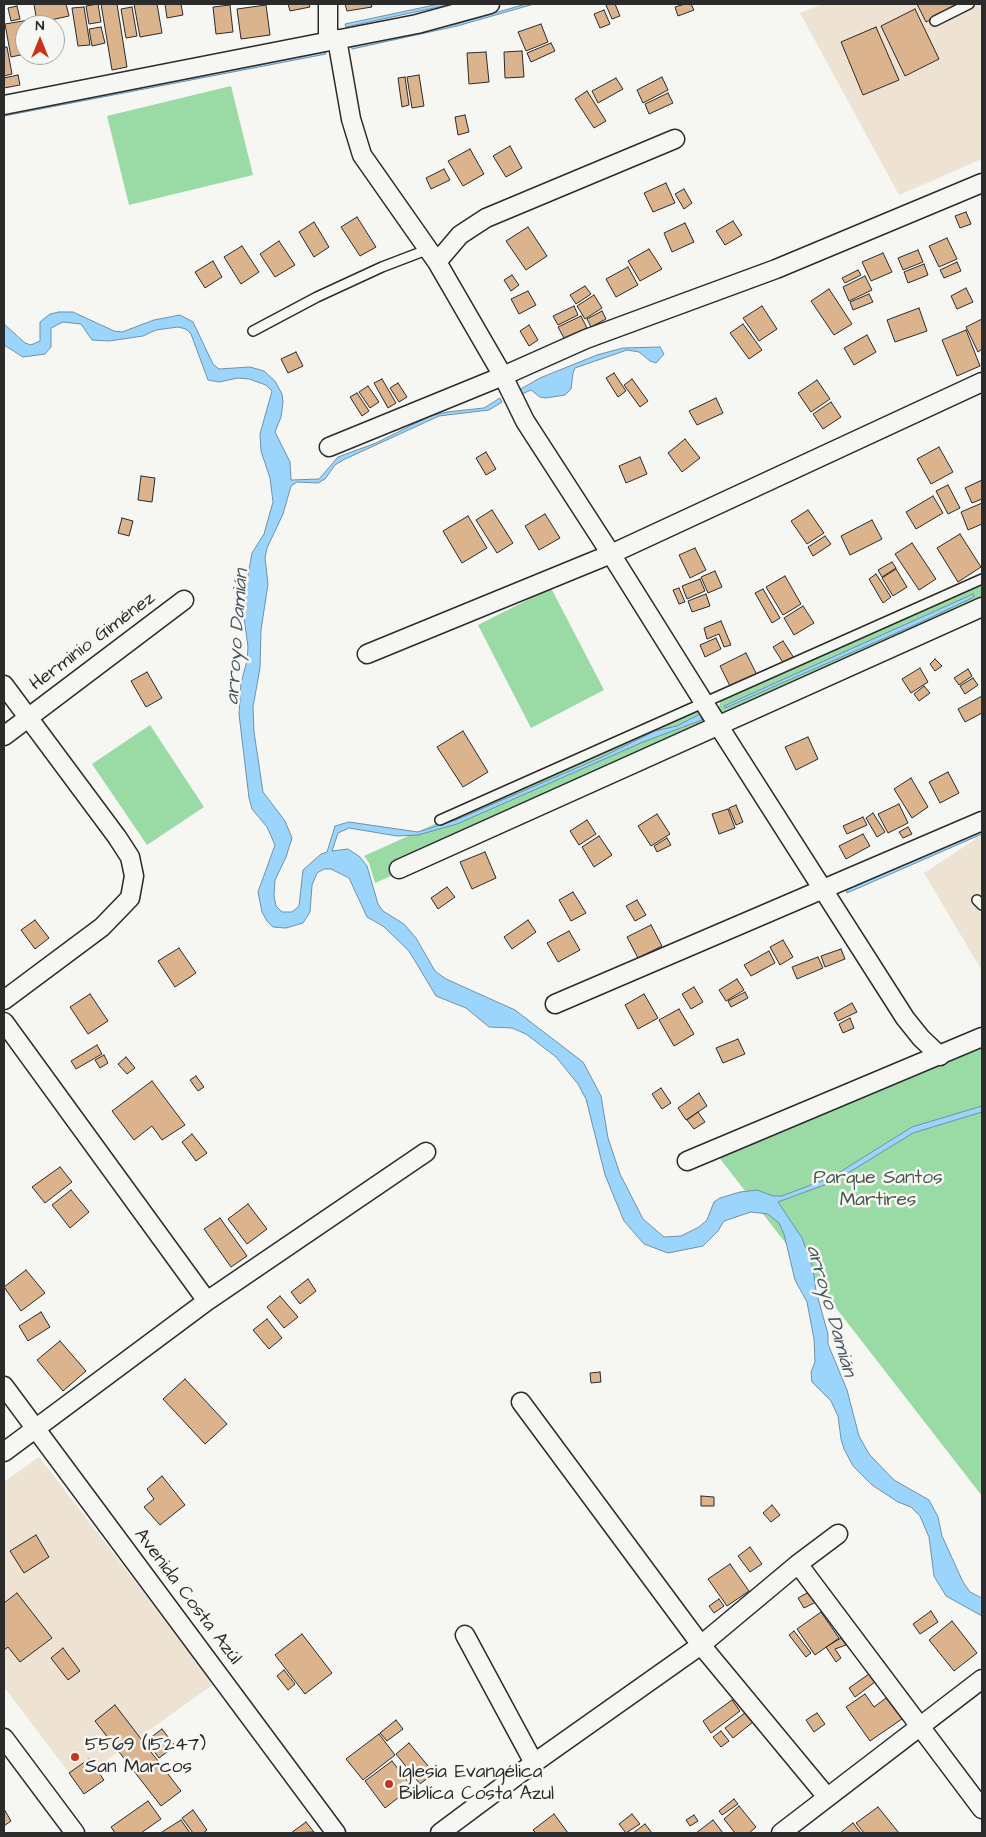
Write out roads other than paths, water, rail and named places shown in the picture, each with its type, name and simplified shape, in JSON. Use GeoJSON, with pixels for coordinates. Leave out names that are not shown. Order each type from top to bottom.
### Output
{"type":"FeatureCollection","features":[{"type":"Feature","properties":{"kind":"street"},"geometry":{"type":"LineString","coordinates":[[328,4],[332,40],[351,119],[362,155],[433,256],[503,376],[525,421],[612,554],[718,726],[905,1018],[921,1038],[940,1056]]}},
{"type":"Feature","properties":{"kind":"street"},"geometry":{"type":"LineString","coordinates":[[4,105],[417,24],[490,4]]}},
{"type":"Feature","properties":{"kind":"street"},"geometry":{"type":"LineString","coordinates":[[433,256],[486,218],[675,139]]}},
{"type":"Feature","properties":{"kind":"street"},"geometry":{"type":"LineString","coordinates":[[330,446],[503,376],[586,339],[776,268],[982,183]]}},
{"type":"Feature","properties":{"kind":"street"},"geometry":{"type":"LineString","coordinates":[[367,654],[612,554],[982,382]]}},
{"type":"Feature","properties":{"kind":"street","name":"Herminio Giménez"},"geometry":{"type":"LineString","coordinates":[[4,736],[184,600]]}},
{"type":"Feature","properties":{"kind":"street"},"geometry":{"type":"LineString","coordinates":[[399,869],[982,607]]}},
{"type":"Feature","properties":{"kind":"street"},"geometry":{"type":"LineString","coordinates":[[4,686],[117,836],[130,857],[134,876],[130,898],[102,927],[4,1000]]}},
{"type":"Feature","properties":{"kind":"street"},"geometry":{"type":"LineString","coordinates":[[555,1004],[982,821]]}},
{"type":"Feature","properties":{"kind":"street"},"geometry":{"type":"LineString","coordinates":[[4,1022],[206,1301]]}},
{"type":"Feature","properties":{"kind":"street"},"geometry":{"type":"LineString","coordinates":[[687,1161],[982,1037]]}},
{"type":"Feature","properties":{"kind":"street"},"geometry":{"type":"LineString","coordinates":[[4,1452],[206,1301],[426,1152]]}},
{"type":"Feature","properties":{"kind":"street","name":"Avenida Costa Azúl"},"geometry":{"type":"LineString","coordinates":[[4,1386],[336,1833]]}},
{"type":"Feature","properties":{"kind":"street"},"geometry":{"type":"LineString","coordinates":[[521,1402],[701,1645],[827,1797]]}},
{"type":"Feature","properties":{"kind":"street"},"geometry":{"type":"LineString","coordinates":[[440,1833],[534,1763],[701,1645],[798,1564],[838,1534]]}},
{"type":"Feature","properties":{"kind":"street"},"geometry":{"type":"LineString","coordinates":[[798,1564],[982,1809]]}},
{"type":"Feature","properties":{"kind":"street"},"geometry":{"type":"LineString","coordinates":[[466,1635],[534,1763]]}},
{"type":"Feature","properties":{"kind":"street"},"geometry":{"type":"LineString","coordinates":[[781,1833],[982,1679]]}},
{"type":"Feature","properties":{"kind":"street"},"geometry":{"type":"LineString","coordinates":[[4,1738],[75,1833]]}},
{"type":"Feature","properties":{"kind":"lane"},"geometry":{"type":"LineString","coordinates":[[935,21],[969,4]]}},
{"type":"Feature","properties":{"kind":"lane"},"geometry":{"type":"LineString","coordinates":[[253,331],[317,296],[382,267],[433,256]]}},
{"type":"Feature","properties":{"kind":"lane"},"geometry":{"type":"LineString","coordinates":[[440,820],[982,578]]}},
{"type":"Feature","properties":{"kind":"water"},"geometry":{"type":"Polygon","coordinates":[[[439,4],[452,4],[346,27],[345,24],[439,4]]]}},
{"type":"Feature","properties":{"kind":"water"},"geometry":{"type":"Polygon","coordinates":[[[526,4],[534,4],[457,26],[352,49],[351,46],[456,24],[526,4]]]}},
{"type":"Feature","properties":{"kind":"water"},"geometry":{"type":"Polygon","coordinates":[[[325,52],[326,54],[4,116],[4,114],[325,52]]]}},
{"type":"Feature","properties":{"kind":"water"},"geometry":{"type":"Polygon","coordinates":[[[73,312],[114,331],[122,332],[154,320],[180,315],[193,322],[213,364],[219,369],[250,367],[264,371],[275,381],[282,394],[281,417],[275,432],[290,462],[291,480],[319,479],[338,457],[376,443],[430,416],[484,408],[500,398],[502,402],[489,410],[439,416],[343,460],[335,465],[325,479],[318,483],[297,482],[291,486],[283,514],[267,548],[265,558],[268,584],[261,630],[260,668],[253,707],[254,732],[263,792],[285,821],[292,838],[286,857],[275,880],[274,896],[276,906],[282,912],[292,912],[299,906],[303,870],[321,854],[327,852],[335,826],[349,822],[418,832],[456,820],[602,757],[655,731],[677,726],[700,714],[702,720],[643,742],[457,824],[418,835],[397,836],[349,828],[338,833],[332,851],[348,849],[360,857],[367,866],[378,904],[383,911],[404,924],[416,938],[435,971],[446,979],[515,1010],[583,1062],[601,1096],[608,1138],[620,1174],[643,1219],[664,1237],[681,1236],[699,1227],[707,1220],[714,1202],[720,1198],[740,1192],[757,1190],[773,1196],[782,1196],[832,1177],[912,1127],[982,1106],[982,1112],[913,1133],[835,1181],[778,1202],[802,1238],[813,1268],[816,1291],[828,1334],[828,1344],[847,1390],[859,1436],[869,1454],[894,1480],[929,1500],[938,1517],[942,1536],[963,1582],[970,1592],[982,1598],[982,1616],[946,1596],[934,1576],[929,1537],[920,1516],[911,1507],[898,1502],[872,1485],[853,1466],[844,1449],[838,1416],[831,1401],[812,1382],[811,1372],[815,1362],[814,1339],[807,1302],[795,1280],[784,1234],[779,1223],[768,1214],[751,1212],[724,1221],[718,1231],[703,1246],[668,1253],[644,1244],[624,1221],[605,1175],[586,1099],[578,1084],[556,1057],[526,1034],[512,1028],[489,1027],[466,1008],[436,996],[409,951],[383,926],[367,917],[349,878],[331,869],[324,869],[317,873],[312,885],[310,912],[303,923],[286,928],[273,927],[267,921],[262,912],[258,892],[275,845],[267,827],[252,809],[239,714],[241,683],[247,661],[248,647],[244,617],[248,575],[252,553],[264,534],[273,502],[270,478],[261,451],[260,434],[272,391],[266,385],[249,379],[238,378],[219,382],[208,380],[191,334],[186,329],[178,327],[156,330],[143,336],[109,341],[92,340],[81,324],[63,322],[51,328],[51,347],[45,354],[23,357],[4,345],[4,324],[25,343],[31,345],[40,341],[40,322],[50,314],[73,312]]]}},
{"type":"Feature","properties":{"kind":"water"},"geometry":{"type":"Polygon","coordinates":[[[660,347],[664,354],[656,363],[650,361],[639,352],[627,350],[575,368],[571,389],[565,395],[546,398],[540,397],[531,390],[522,394],[519,390],[540,378],[597,355],[623,348],[660,347]]]}},
{"type":"Feature","properties":{"kind":"water"},"geometry":{"type":"Polygon","coordinates":[[[973,594],[974,597],[919,623],[725,708],[724,706],[973,594]]]}},
{"type":"Feature","properties":{"kind":"water"},"geometry":{"type":"Polygon","coordinates":[[[982,830],[982,834],[847,893],[846,890],[982,830]]]}},
{"type":"Feature","properties":{"kind":"place","name":"5569 (15247) San Marcos"},"geometry":{"type":"Point","coordinates":[75,1757]}},
{"type":"Feature","properties":{"kind":"place","name":"Iglesia Evangélica Biblíca Costa Azul"},"geometry":{"type":"Point","coordinates":[389,1784]}},
{"type":"Feature","properties":{"kind":"water label","name":"arroyo Damián"},"geometry":{"type":"Point","coordinates":[238,637]}},
{"type":"Feature","properties":{"kind":"water label","name":"arroyo Damián"},"geometry":{"type":"Point","coordinates":[830,1311]}},
{"type":"Feature","properties":{"kind":"park label","name":"Parque Santos Martires"},"geometry":{"type":"Point","coordinates":[878,1190]}}]}
